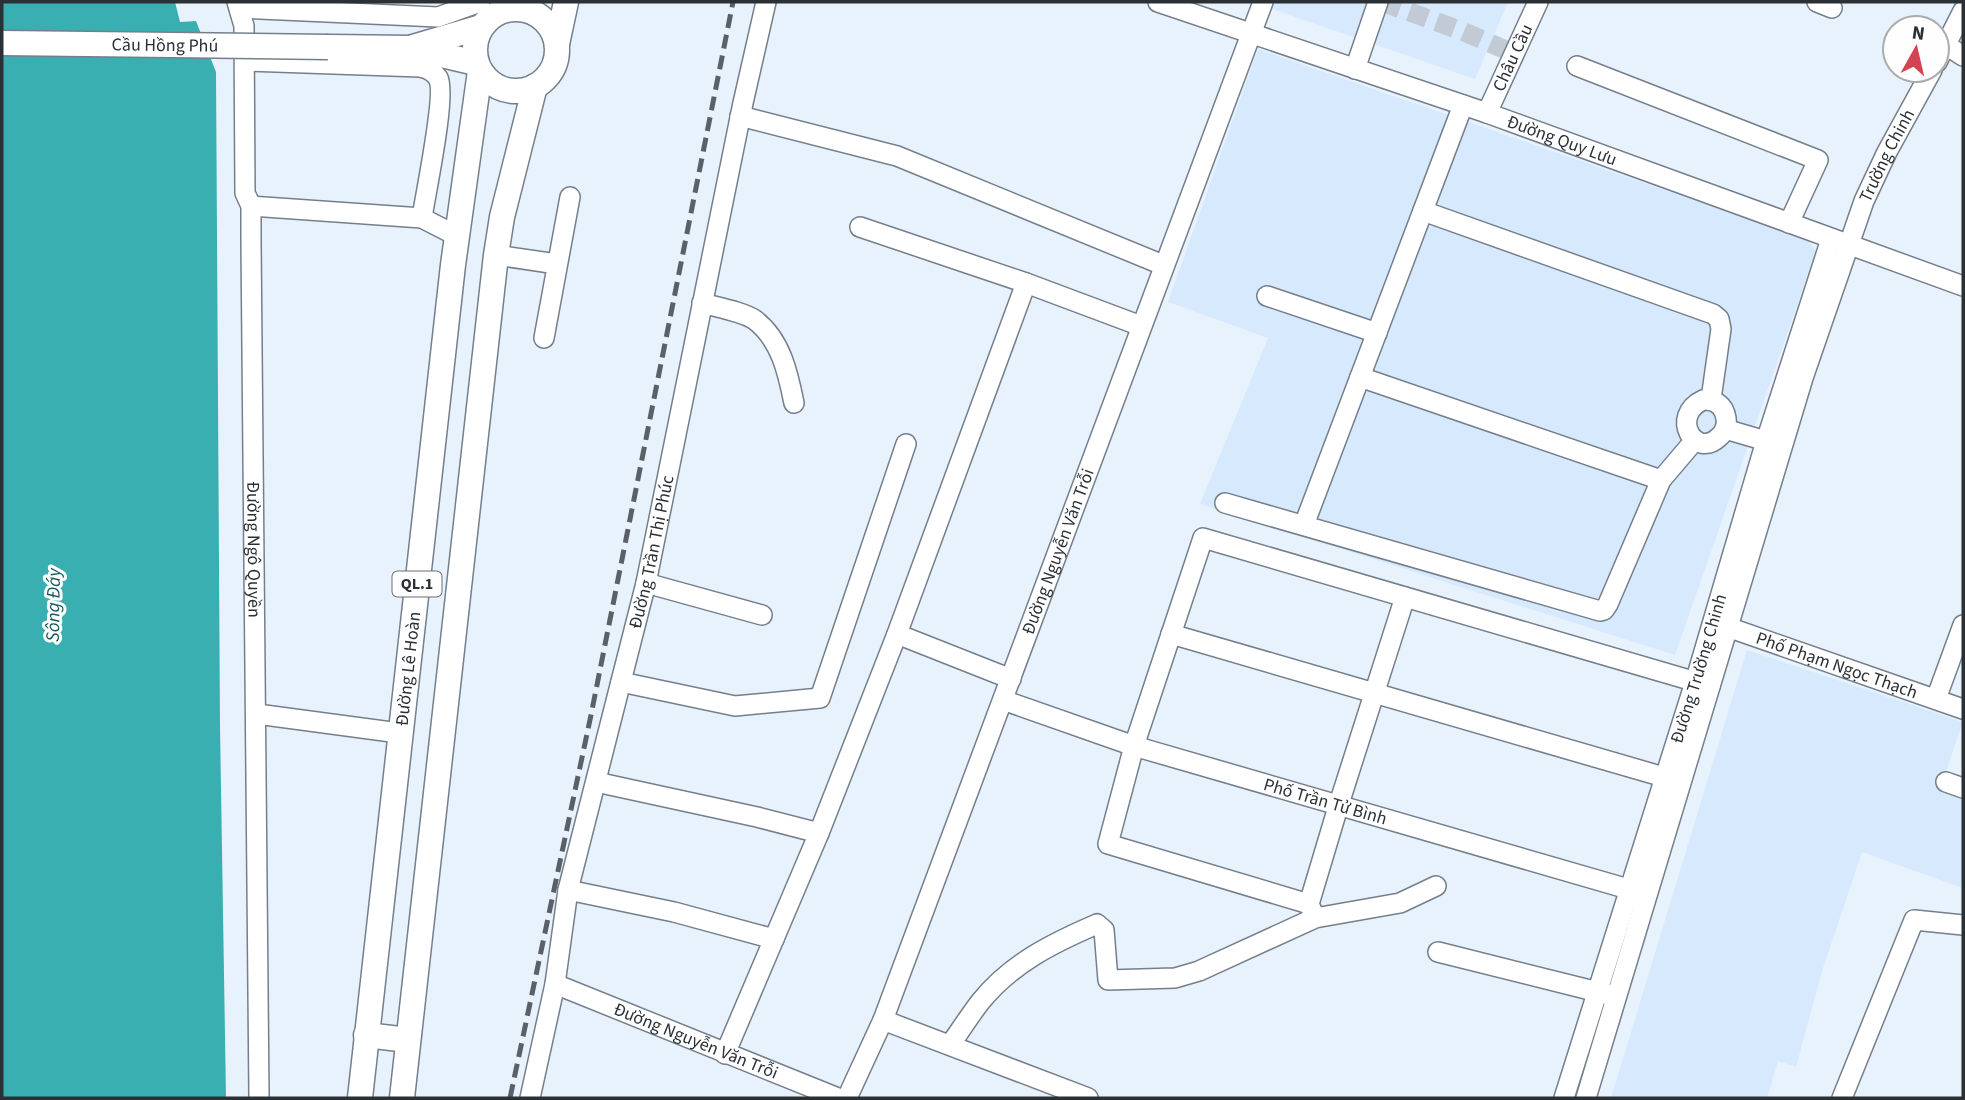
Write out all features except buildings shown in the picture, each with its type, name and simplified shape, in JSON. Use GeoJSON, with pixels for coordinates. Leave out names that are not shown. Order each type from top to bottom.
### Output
{"type":"FeatureCollection","features":[{"type":"Feature","properties":{"kind":"main road"},"geometry":{"type":"LineString","coordinates":[[483,13],[474,48],[478,67],[488,81],[498,88],[523,91],[545,79],[553,69],[566,2]]}},
{"type":"Feature","properties":{"kind":"main road"},"geometry":{"type":"LineString","coordinates":[[412,47],[483,13],[509,9],[534,13],[545,21],[557,44]]}},
{"type":"Feature","properties":{"kind":"main road","name":"Cầu Hồng Phú"},"geometry":{"type":"LineString","coordinates":[[2,43],[412,47]]}},
{"type":"Feature","properties":{"kind":"main road"},"geometry":{"type":"LineString","coordinates":[[412,47],[478,67]]}},
{"type":"Feature","properties":{"kind":"main road","name":"Đường Lê Hoàn"},"geometry":{"type":"LineString","coordinates":[[360,1098],[399,733],[478,67]]}},
{"type":"Feature","properties":{"kind":"main road","name":"QL.1"},"geometry":{"type":"LineString","coordinates":[[401,1098],[495,262],[505,205],[535,86]]}},
{"type":"Feature","properties":{"kind":"main road"},"geometry":{"type":"LineString","coordinates":[[453,264],[495,262]]}},
{"type":"Feature","properties":{"kind":"main road"},"geometry":{"type":"LineString","coordinates":[[409,656],[450,663]]}},
{"type":"Feature","properties":{"kind":"main road"},"geometry":{"type":"LineString","coordinates":[[366,1035],[408,1040]]}},
{"type":"Feature","properties":{"kind":"street","name":"Đường Trần Thị Phúc"},"geometry":{"type":"LineString","coordinates":[[530,1098],[555,984],[568,890],[646,583],[740,116],[766,2]]}},
{"type":"Feature","properties":{"kind":"street","name":"Đường Quy Lưu"},"geometry":{"type":"LineString","coordinates":[[1158,2],[1487,113],[1963,286]]}},
{"type":"Feature","properties":{"kind":"street","name":"Đường Nguyễn Văn Trỗi"},"geometry":{"type":"LineString","coordinates":[[847,1098],[883,1020],[1263,2]]}},
{"type":"Feature","properties":{"kind":"street"},"geometry":{"type":"LineString","coordinates":[[1355,69],[1378,2]]}},
{"type":"Feature","properties":{"kind":"street","name":"Châu Cầu"},"geometry":{"type":"LineString","coordinates":[[1487,113],[1538,2]]}},
{"type":"Feature","properties":{"kind":"street"},"geometry":{"type":"LineString","coordinates":[[238,5],[340,7],[438,17],[483,13]]}},
{"type":"Feature","properties":{"kind":"street","name":"Đường Ngô Quyền"},"geometry":{"type":"LineString","coordinates":[[238,5],[244,26],[246,192],[251,206],[258,1098]]}},
{"type":"Feature","properties":{"kind":"street"},"geometry":{"type":"LineString","coordinates":[[1951,34],[1963,11]]}},
{"type":"Feature","properties":{"kind":"street"},"geometry":{"type":"LineString","coordinates":[[244,61],[420,67],[432,72],[439,79],[440,86],[438,117],[422,218]]}},
{"type":"Feature","properties":{"kind":"street"},"geometry":{"type":"LineString","coordinates":[[1577,65],[1818,160],[1789,223]]}},
{"type":"Feature","properties":{"kind":"street","name":"Trường Chinh"},"geometry":{"type":"LineString","coordinates":[[1840,242],[1925,84]]}},
{"type":"Feature","properties":{"kind":"street"},"geometry":{"type":"LineString","coordinates":[[1304,525],[1463,105]]}},
{"type":"Feature","properties":{"kind":"street"},"geometry":{"type":"LineString","coordinates":[[740,116],[897,156],[1163,265]]}},
{"type":"Feature","properties":{"kind":"street"},"geometry":{"type":"LineString","coordinates":[[544,338],[570,197]]}},
{"type":"Feature","properties":{"kind":"street"},"geometry":{"type":"LineString","coordinates":[[251,206],[422,218],[457,236]]}},
{"type":"Feature","properties":{"kind":"street"},"geometry":{"type":"LineString","coordinates":[[1423,211],[1713,314],[1719,320],[1721,329],[1711,399]]}},
{"type":"Feature","properties":{"kind":"street"},"geometry":{"type":"LineString","coordinates":[[860,227],[1026,283],[1141,326]]}},
{"type":"Feature","properties":{"kind":"street","name":"Đường Trường Chinh"},"geometry":{"type":"LineString","coordinates":[[1586,1098],[1617,997],[1639,891],[1784,411],[1840,242]]}},
{"type":"Feature","properties":{"kind":"street"},"geometry":{"type":"LineString","coordinates":[[495,262],[557,264]]}},
{"type":"Feature","properties":{"kind":"street"},"geometry":{"type":"LineString","coordinates":[[725,1054],[819,833],[897,634],[1026,283]]}},
{"type":"Feature","properties":{"kind":"street"},"geometry":{"type":"LineString","coordinates":[[1267,296],[1377,333]]}},
{"type":"Feature","properties":{"kind":"street"},"geometry":{"type":"LineString","coordinates":[[702,303],[753,319],[777,345],[789,376],[794,403]]}},
{"type":"Feature","properties":{"kind":"street"},"geometry":{"type":"LineString","coordinates":[[1360,377],[1661,480]]}},
{"type":"Feature","properties":{"kind":"street"},"geometry":{"type":"LineString","coordinates":[[1711,399],[1723,408],[1726,415],[1725,429],[1710,443],[1695,440],[1687,429],[1688,414],[1697,403],[1711,399]]}},
{"type":"Feature","properties":{"kind":"street","name":"Đường Trường Chinh"},"geometry":{"type":"LineString","coordinates":[[1759,493],[1766,441],[1784,411]]}},
{"type":"Feature","properties":{"kind":"street"},"geometry":{"type":"LineString","coordinates":[[1725,429],[1766,441]]}},
{"type":"Feature","properties":{"kind":"street"},"geometry":{"type":"LineString","coordinates":[[1225,503],[1600,611],[1608,604],[1661,480],[1695,440]]}},
{"type":"Feature","properties":{"kind":"street"},"geometry":{"type":"LineString","coordinates":[[621,682],[735,706],[820,698],[906,444]]}},
{"type":"Feature","properties":{"kind":"street"},"geometry":{"type":"LineString","coordinates":[[1312,911],[1108,844],[1134,746],[1203,538],[1702,684]]}},
{"type":"Feature","properties":{"kind":"street"},"geometry":{"type":"LineString","coordinates":[[646,583],[761,615]]}},
{"type":"Feature","properties":{"kind":"street"},"geometry":{"type":"LineString","coordinates":[[1312,911],[1338,807],[1405,597]]}},
{"type":"Feature","properties":{"kind":"street","name":"Phố Phạm Ngọc Thạch"},"geometry":{"type":"LineString","coordinates":[[1720,624],[1963,709]]}},
{"type":"Feature","properties":{"kind":"street"},"geometry":{"type":"LineString","coordinates":[[1936,699],[1963,625]]}},
{"type":"Feature","properties":{"kind":"street"},"geometry":{"type":"LineString","coordinates":[[897,634],[1012,679]]}},
{"type":"Feature","properties":{"kind":"street"},"geometry":{"type":"LineString","coordinates":[[1171,634],[1673,780]]}},
{"type":"Feature","properties":{"kind":"street","name":"Phố Trần Tử Bình"},"geometry":{"type":"LineString","coordinates":[[1003,701],[1134,746],[1338,807],[1639,891]]}},
{"type":"Feature","properties":{"kind":"street"},"geometry":{"type":"LineString","coordinates":[[257,714],[399,733]]}},
{"type":"Feature","properties":{"kind":"street"},"geometry":{"type":"LineString","coordinates":[[596,782],[819,833]]}},
{"type":"Feature","properties":{"kind":"street"},"geometry":{"type":"LineString","coordinates":[[950,1045],[982,1000],[1015,967],[1056,941],[1097,924],[1104,930],[1108,979],[1175,978],[1199,971],[1312,911],[1400,902],[1436,886]]}},
{"type":"Feature","properties":{"kind":"street"},"geometry":{"type":"LineString","coordinates":[[568,890],[674,912],[774,939]]}},
{"type":"Feature","properties":{"kind":"street","name":"Đường Trường Chinh"},"geometry":{"type":"LineString","coordinates":[[1564,1098],[1597,992],[1639,891]]}},
{"type":"Feature","properties":{"kind":"street"},"geometry":{"type":"LineString","coordinates":[[1842,1098],[1914,920],[1963,925]]}},
{"type":"Feature","properties":{"kind":"street"},"geometry":{"type":"LineString","coordinates":[[1438,952],[1617,997]]}},
{"type":"Feature","properties":{"kind":"street","name":"Đường Nguyễn Văn Trỗi"},"geometry":{"type":"LineString","coordinates":[[555,984],[838,1098]]}},
{"type":"Feature","properties":{"kind":"street"},"geometry":{"type":"LineString","coordinates":[[883,1020],[1088,1098]]}},
{"type":"Feature","properties":{"kind":"shaded area"},"geometry":{"type":"Polygon","coordinates":[[[1275,2],[1508,2],[1475,79],[1272,9],[1275,2]]]}},
{"type":"Feature","properties":{"kind":"shaded area"},"geometry":{"type":"Polygon","coordinates":[[[1258,49],[1808,240],[1816,251],[1675,655],[1200,504],[1268,338],[1168,302],[1258,49]]]}},
{"type":"Feature","properties":{"kind":"shaded area"},"geometry":{"type":"Polygon","coordinates":[[[1747,650],[1963,722],[1941,786],[1963,793],[1963,888],[1862,852],[1822,971],[1796,1067],[1778,1061],[1767,1098],[1611,1098],[1747,650]]]}},
{"type":"Feature","properties":{"kind":"water","name":"Sông Đáy"},"geometry":{"type":"Polygon","coordinates":[[[2,2],[175,2],[180,22],[196,21],[216,72],[220,726],[226,1098],[2,1098],[2,2]]]}},
{"type":"Feature","properties":{"kind":"tunnel"},"geometry":{"type":"LineString","coordinates":[[1382,2],[1462,31],[1515,54]]}},
{"type":"Feature","properties":{"kind":"railway"},"geometry":{"type":"LineString","coordinates":[[510,1098],[591,715],[733,2]]}}]}
